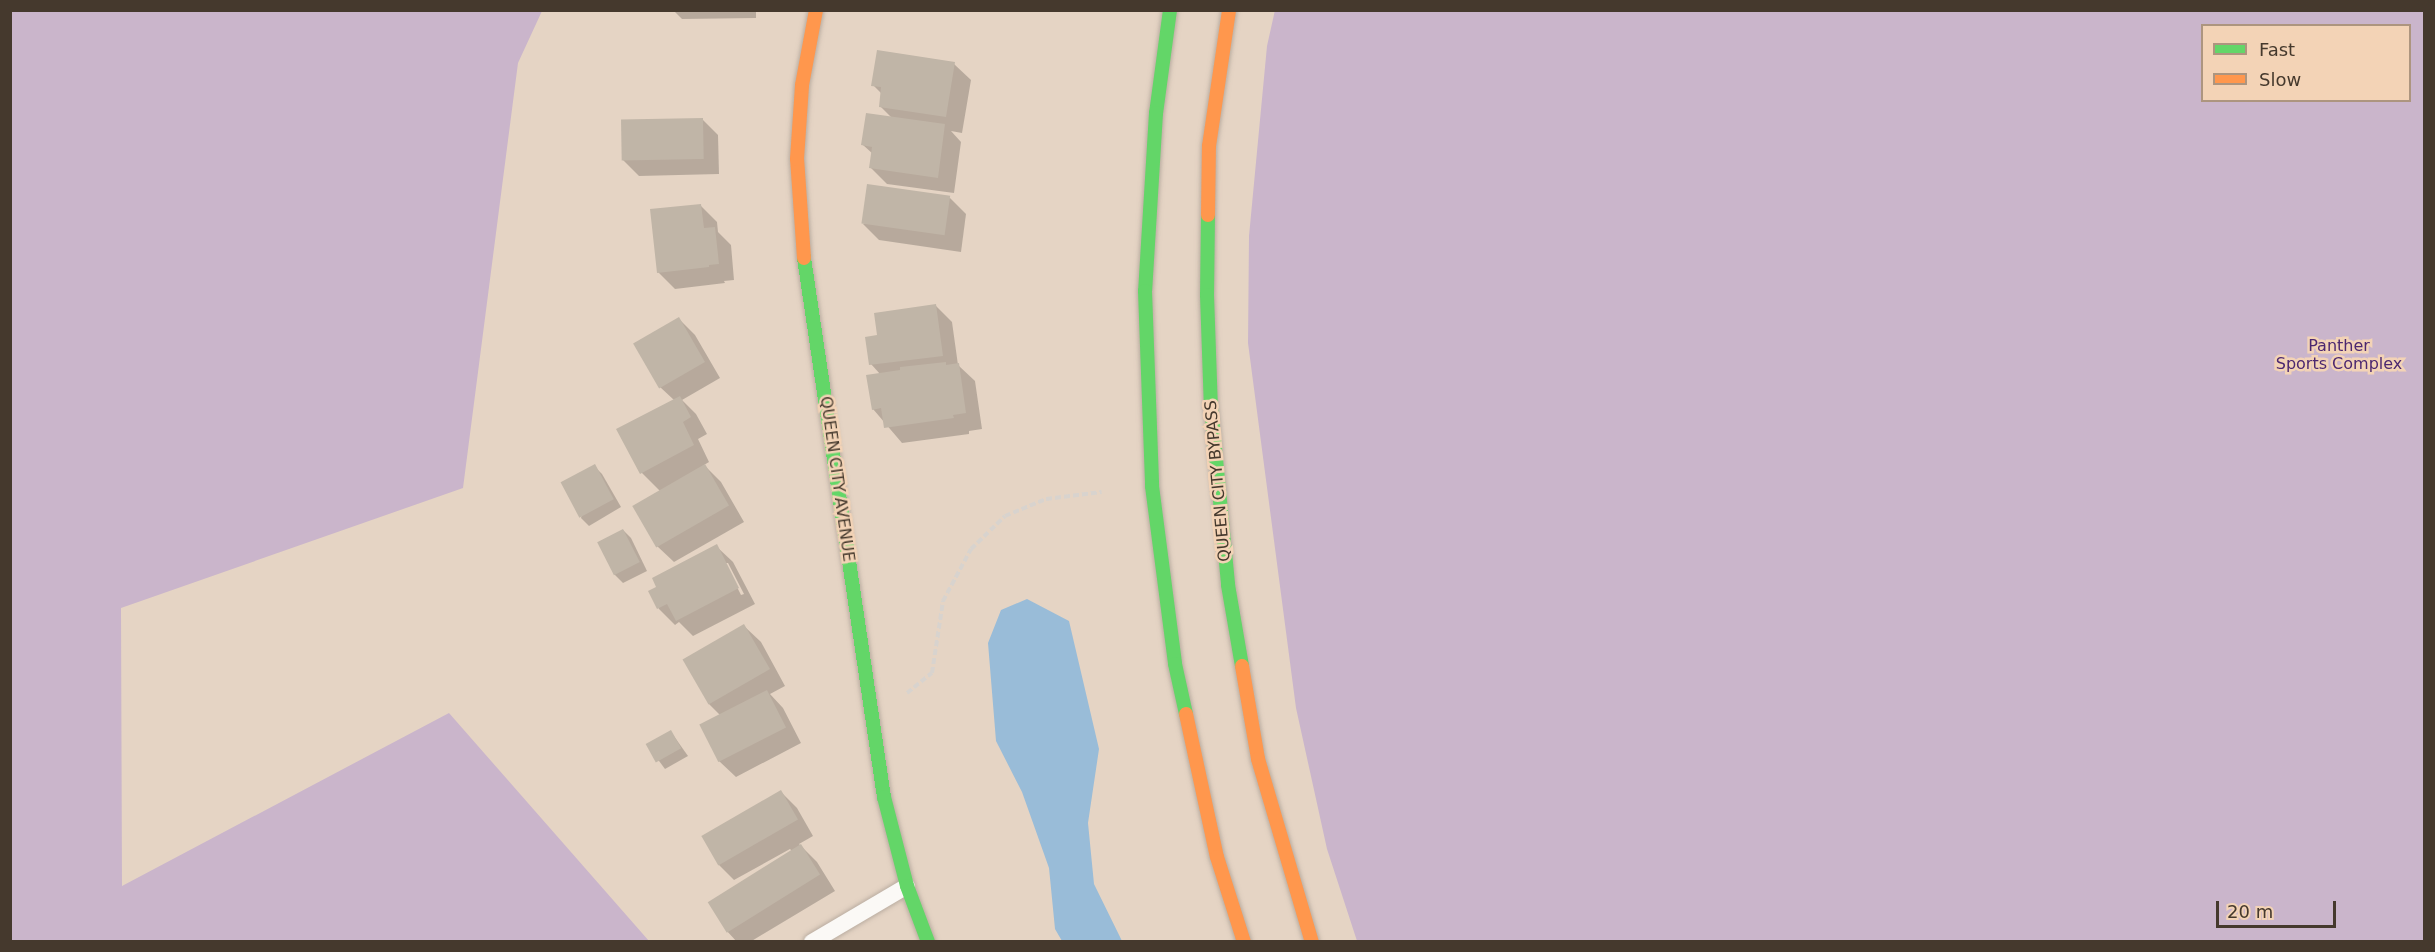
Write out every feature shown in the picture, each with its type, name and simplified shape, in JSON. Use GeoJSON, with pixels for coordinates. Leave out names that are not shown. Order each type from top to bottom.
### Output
{"type":"FeatureCollection","features":[{"type":"Feature","properties":{"kind":"main road","name":"QUEEN CITY AVENUE"},"geometry":{"type":"LineString","coordinates":[[816,10],[801,95],[797,159],[801,234],[884,796],[907,886],[928,942]]}},
{"type":"Feature","properties":{"kind":"main road"},"geometry":{"type":"LineString","coordinates":[[1170,10],[1156,113],[1145,291],[1152,486],[1175,664],[1217,857],[1244,942]]}},
{"type":"Feature","properties":{"kind":"main road","name":"QUEEN CITY BYPASS"},"geometry":{"type":"LineString","coordinates":[[1229,10],[1209,146],[1207,295],[1211,407],[1228,585],[1258,759],[1312,942]]}},
{"type":"Feature","properties":{"kind":"lane"},"geometry":{"type":"LineString","coordinates":[[812,942],[907,886]]}},
{"type":"Feature","properties":{"kind":"path"},"geometry":{"type":"LineString","coordinates":[[907,693],[932,673],[943,601],[971,549],[1005,516],[1046,499],[1102,492]]}},
{"type":"Feature","properties":{"kind":"green space","name":"Panther Sports Complex"},"geometry":{"type":"Polygon","coordinates":[[[1275,10],[2424,11],[2424,941],[1357,941],[1327,849],[1296,708],[1248,343],[1249,236],[1267,46],[1275,10]]]}},
{"type":"Feature","properties":{"kind":"green space"},"geometry":{"type":"Polygon","coordinates":[[[10,11],[542,11],[518,63],[463,488],[121,608],[122,886],[449,713],[649,941],[11,941],[10,11]]]}},
{"type":"Feature","properties":{"kind":"water"},"geometry":{"type":"Polygon","coordinates":[[[1027,599],[1069,621],[1099,749],[1088,823],[1094,884],[1122,941],[1062,941],[1055,929],[1049,868],[1022,792],[996,741],[988,643],[1001,610],[1027,599]]]}},
{"type":"Feature","properties":{"kind":"building"},"geometry":{"type":"Polygon","coordinates":[[[877,50],[955,62],[946,117],[879,107],[881,87],[871,86],[877,50]]]}},
{"type":"Feature","properties":{"kind":"building"},"geometry":{"type":"Polygon","coordinates":[[[866,113],[945,124],[938,178],[869,168],[872,147],[861,145],[866,113]]]}},
{"type":"Feature","properties":{"kind":"building"},"geometry":{"type":"Polygon","coordinates":[[[703,118],[704,159],[622,160],[621,119],[703,118]]]}},
{"type":"Feature","properties":{"kind":"building"},"geometry":{"type":"Polygon","coordinates":[[[867,184],[950,196],[945,235],[861,224],[867,184]]]}},
{"type":"Feature","properties":{"kind":"building"},"geometry":{"type":"Polygon","coordinates":[[[701,204],[704,228],[715,227],[719,264],[657,273],[650,209],[701,204]]]}},
{"type":"Feature","properties":{"kind":"building"},"geometry":{"type":"Polygon","coordinates":[[[936,304],[943,356],[869,365],[865,337],[877,335],[874,313],[936,304]]]}},
{"type":"Feature","properties":{"kind":"building"},"geometry":{"type":"Polygon","coordinates":[[[679,317],[705,362],[659,389],[633,344],[679,317]]]}},
{"type":"Feature","properties":{"kind":"building"},"geometry":{"type":"Polygon","coordinates":[[[946,362],[946,365],[959,363],[966,413],[953,415],[954,418],[884,428],[881,408],[872,410],[866,375],[900,370],[900,367],[946,362]]]}},
{"type":"Feature","properties":{"kind":"building"},"geometry":{"type":"Polygon","coordinates":[[[680,396],[691,417],[683,422],[694,445],[640,474],[616,429],[680,396]]]}},
{"type":"Feature","properties":{"kind":"building"},"geometry":{"type":"Polygon","coordinates":[[[595,464],[614,499],[579,518],[561,482],[595,464]]]}},
{"type":"Feature","properties":{"kind":"building"},"geometry":{"type":"Polygon","coordinates":[[[705,464],[729,506],[656,548],[632,506],[705,464]]]}},
{"type":"Feature","properties":{"kind":"building"},"geometry":{"type":"Polygon","coordinates":[[[623,529],[640,562],[614,575],[597,542],[623,529]]]}},
{"type":"Feature","properties":{"kind":"building"},"geometry":{"type":"Polygon","coordinates":[[[717,544],[739,588],[676,621],[667,604],[657,609],[648,591],[656,587],[652,578],[717,544]]]}},
{"type":"Feature","properties":{"kind":"building"},"geometry":{"type":"Polygon","coordinates":[[[744,624],[770,669],[709,705],[683,660],[744,624]]]}},
{"type":"Feature","properties":{"kind":"building"},"geometry":{"type":"Polygon","coordinates":[[[767,690],[786,727],[718,762],[699,725],[767,690]]]}},
{"type":"Feature","properties":{"kind":"building"},"geometry":{"type":"Polygon","coordinates":[[[671,730],[681,748],[656,762],[646,744],[671,730]]]}},
{"type":"Feature","properties":{"kind":"building"},"geometry":{"type":"Polygon","coordinates":[[[781,790],[798,819],[718,865],[701,836],[781,790]]]}},
{"type":"Feature","properties":{"kind":"building"},"geometry":{"type":"Polygon","coordinates":[[[801,844],[820,875],[727,933],[708,902],[801,844]]]}},
{"type":"Feature","properties":{"kind":"traffic: fast"},"geometry":{"type":"LineString","coordinates":[[1170,10],[1156,113],[1145,291],[1152,486],[1175,664],[1186,714]]}},
{"type":"Feature","properties":{"kind":"traffic: fast"},"geometry":{"type":"LineString","coordinates":[[1208,215],[1207,295],[1211,407],[1228,585],[1242,666]]}},
{"type":"Feature","properties":{"kind":"traffic: fast"},"geometry":{"type":"LineString","coordinates":[[804,258],[884,797],[907,886],[928,942]]}},
{"type":"Feature","properties":{"kind":"traffic: slow"},"geometry":{"type":"LineString","coordinates":[[804,258],[797,159],[802,85],[816,10]]}},
{"type":"Feature","properties":{"kind":"traffic: slow"},"geometry":{"type":"LineString","coordinates":[[1208,215],[1209,146],[1229,10]]}},
{"type":"Feature","properties":{"kind":"traffic: slow"},"geometry":{"type":"LineString","coordinates":[[1242,666],[1258,759],[1312,942]]}},
{"type":"Feature","properties":{"kind":"traffic: slow"},"geometry":{"type":"LineString","coordinates":[[1186,714],[1217,857],[1244,942]]}}]}
